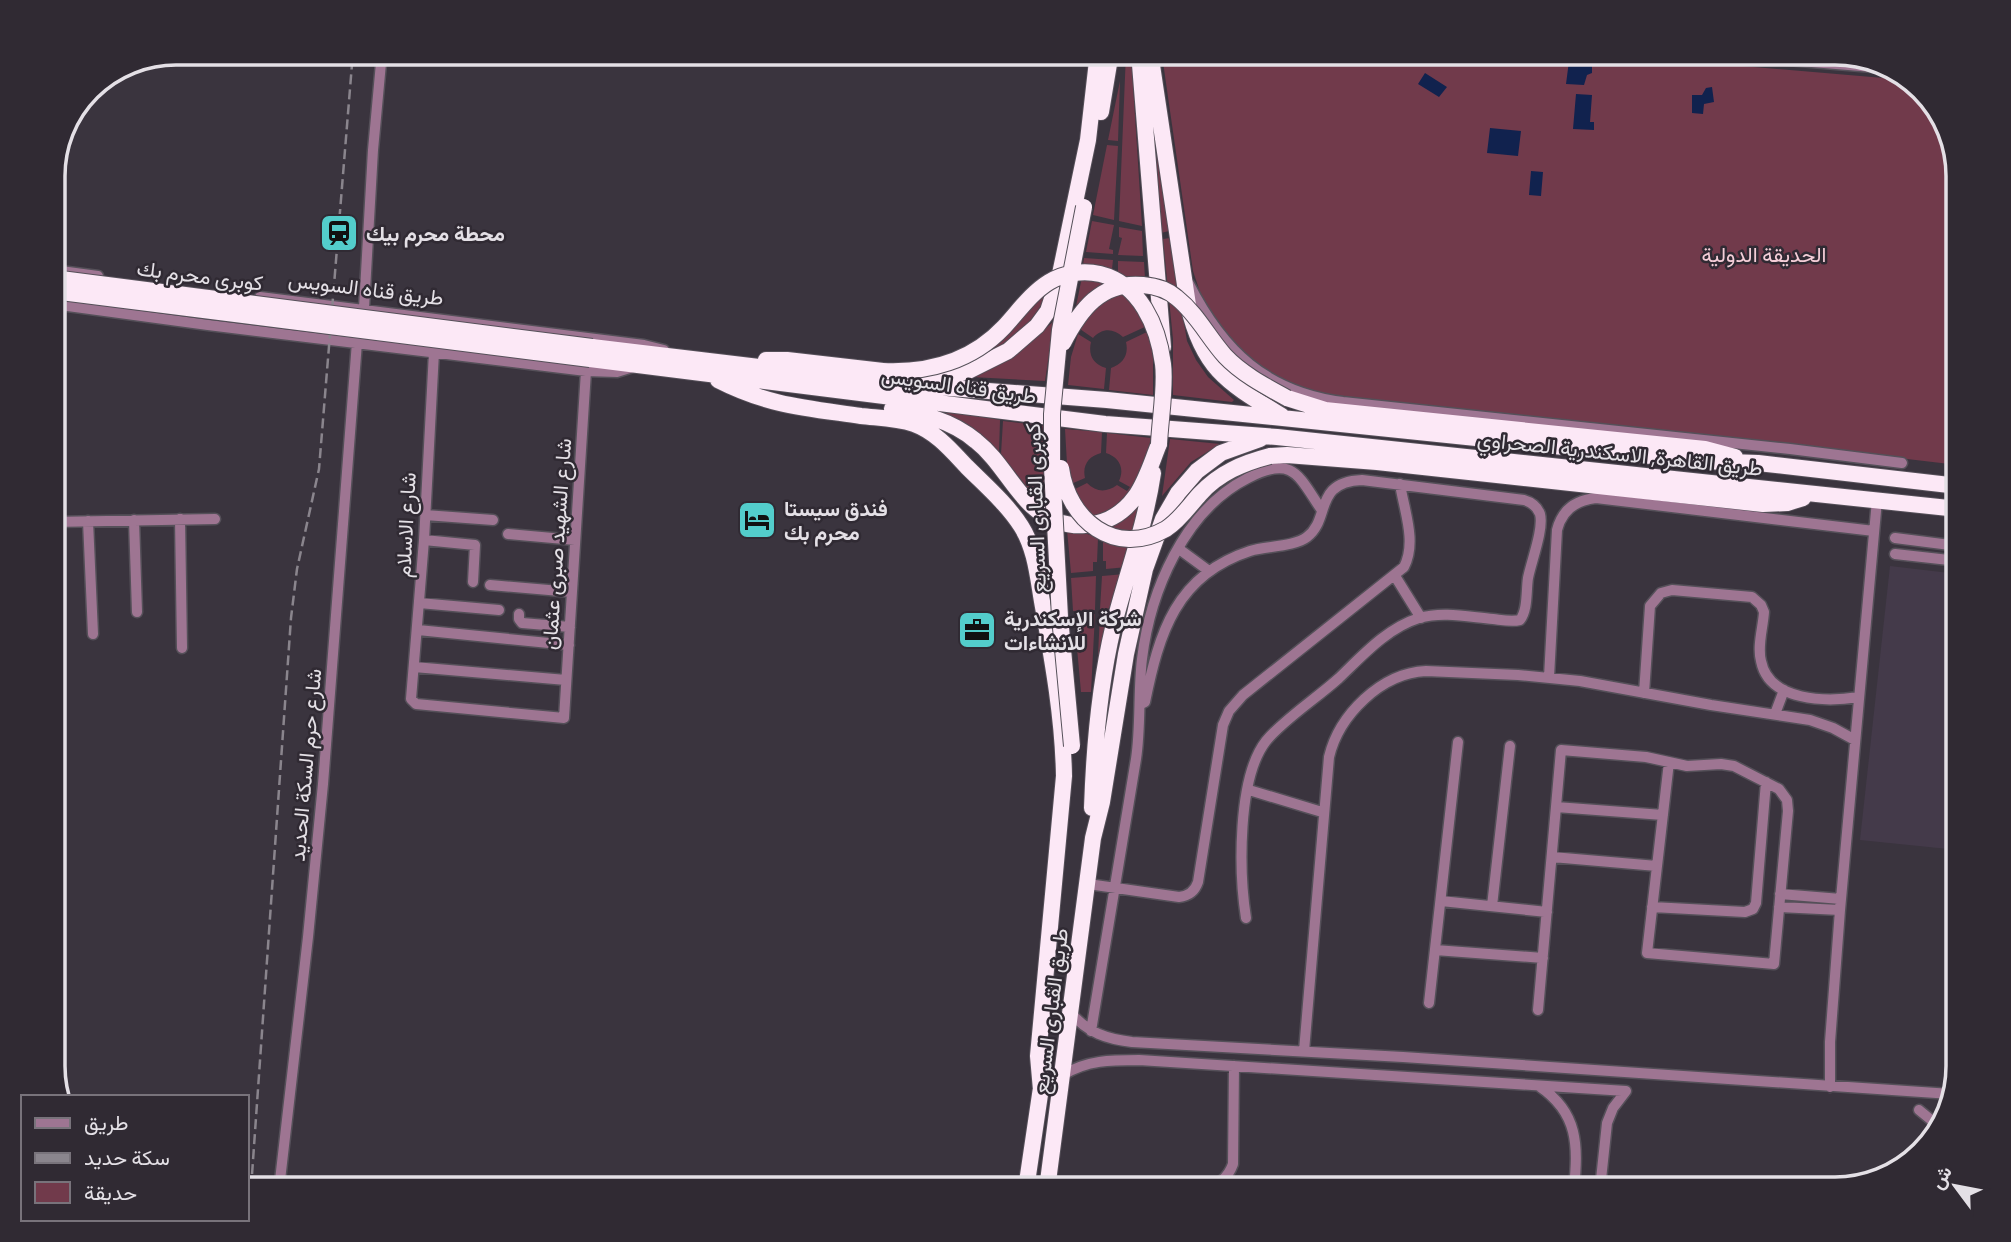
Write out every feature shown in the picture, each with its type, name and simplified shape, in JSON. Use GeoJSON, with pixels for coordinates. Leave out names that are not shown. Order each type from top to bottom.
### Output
{"type":"FeatureCollection","features":[{"type":"Feature","properties":{"kind":"highway"},"geometry":{"type":"LineString","coordinates":[[911,385],[966,372],[988,363],[1024,340],[1048,311],[1060,274],[1088,140],[1097,65]]}},
{"type":"Feature","properties":{"kind":"highway","name":"كوبرى القبارى السريع"},"geometry":{"type":"LineString","coordinates":[[1041,1090],[1072,790],[1072,746],[1060,617],[1052,443],[1057,356],[1109,65]]}},
{"type":"Feature","properties":{"kind":"highway"},"geometry":{"type":"LineString","coordinates":[[1093,838],[1091,811],[1097,727],[1107,657],[1144,522],[1159,444],[1163,365],[1161,315],[1140,65]]}},
{"type":"Feature","properties":{"kind":"highway"},"geometry":{"type":"LineString","coordinates":[[1152,65],[1195,335],[1205,354],[1231,384],[1287,419]]}},
{"type":"Feature","properties":{"kind":"highway"},"geometry":{"type":"LineString","coordinates":[[740,364],[787,360],[883,371],[932,368],[962,357],[990,340],[1049,282],[1071,273],[1083,272],[1106,275],[1135,294],[1151,322],[1163,365]]}},
{"type":"Feature","properties":{"kind":"highway","name":"كوبرى محرم بك"},"geometry":{"type":"LineString","coordinates":[[65,280],[589,359]]}},
{"type":"Feature","properties":{"kind":"highway"},"geometry":{"type":"LineString","coordinates":[[1057,356],[1076,318],[1099,294],[1126,285],[1152,286],[1176,296],[1192,312],[1226,358],[1277,393],[1325,410],[1705,449],[1747,462]]}},
{"type":"Feature","properties":{"kind":"highway","name":"كوبرى محرم بك"},"geometry":{"type":"LineString","coordinates":[[65,293],[589,359]]}},
{"type":"Feature","properties":{"kind":"highway","name":"طريق قناه السويس"},"geometry":{"type":"LineString","coordinates":[[589,359],[672,355],[911,385],[1107,400],[1287,419]]}},
{"type":"Feature","properties":{"kind":"highway","name":"طريق قناه السويس"},"geometry":{"type":"LineString","coordinates":[[589,359],[1105,425],[1277,437]]}},
{"type":"Feature","properties":{"kind":"highway"},"geometry":{"type":"LineString","coordinates":[[709,375],[737,390],[780,405],[904,421],[926,430],[945,444],[1013,515],[1027,538],[1038,580],[1058,694],[1064,762],[1038,1056],[1041,1090]]}},
{"type":"Feature","properties":{"kind":"highway"},"geometry":{"type":"LineString","coordinates":[[737,390],[922,414],[962,431],[985,449],[1040,513],[1076,526],[1111,519],[1129,505],[1142,485],[1159,444]]}},
{"type":"Feature","properties":{"kind":"highway","name":"طريق القاهرة, الاسكندرية الصحراوي"},"geometry":{"type":"LineString","coordinates":[[1287,419],[1700,461],[1902,471],[1946,483]]}},
{"type":"Feature","properties":{"kind":"highway"},"geometry":{"type":"LineString","coordinates":[[1093,838],[1102,802],[1126,654],[1146,569],[1163,519],[1187,481],[1209,461],[1247,443],[1277,437]]}},
{"type":"Feature","properties":{"kind":"highway","name":"طريق القاهرة, الاسكندرية الصحراوي"},"geometry":{"type":"LineString","coordinates":[[1277,437],[1946,508]]}},
{"type":"Feature","properties":{"kind":"highway"},"geometry":{"type":"LineString","coordinates":[[1052,443],[1060,462],[1065,489],[1075,509],[1084,520],[1099,530],[1126,538],[1145,537],[1171,525],[1212,482],[1245,463],[1270,456],[1377,462],[1763,504],[1795,501],[1808,495]]}},
{"type":"Feature","properties":{"kind":"highway","name":"طريق القبارى السريع"},"geometry":{"type":"LineString","coordinates":[[1049,1177],[1093,838]]}},
{"type":"Feature","properties":{"kind":"highway","name":"طريق القبارى السريع"},"geometry":{"type":"LineString","coordinates":[[1028,1177],[1041,1090]]}},
{"type":"Feature","properties":{"kind":"street"},"geometry":{"type":"LineString","coordinates":[[364,308],[381,65]]}},
{"type":"Feature","properties":{"kind":"street","name":"طريق قناه السويس"},"geometry":{"type":"LineString","coordinates":[[65,272],[644,345],[672,355]]}},
{"type":"Feature","properties":{"kind":"street"},"geometry":{"type":"LineString","coordinates":[[1183,272],[1210,322],[1231,349],[1266,377],[1308,396],[1343,402],[1790,449],[1902,471]]}},
{"type":"Feature","properties":{"kind":"street","name":"طريق قناه السويس"},"geometry":{"type":"LineString","coordinates":[[65,306],[434,352],[589,359]]}},
{"type":"Feature","properties":{"kind":"street","name":"شارع حرم السكة الحديد"},"geometry":{"type":"LineString","coordinates":[[280,1177],[324,771],[357,342]]}},
{"type":"Feature","properties":{"kind":"street","name":"شارع الاسلام"},"geometry":{"type":"LineString","coordinates":[[434,352],[424,540],[411,699],[416,704],[564,718]]}},
{"type":"Feature","properties":{"kind":"street","name":"شارع الشهيد صبرى عثمان"},"geometry":{"type":"LineString","coordinates":[[564,718],[589,359]]}},
{"type":"Feature","properties":{"kind":"street"},"geometry":{"type":"LineString","coordinates":[[1091,1031],[1136,757],[1142,662],[1147,632],[1163,581],[1194,526],[1213,505],[1241,482],[1261,472],[1283,467],[1291,469],[1321,509]]}},
{"type":"Feature","properties":{"kind":"street"},"geometry":{"type":"LineString","coordinates":[[1141,704],[1144,703],[1157,647],[1167,622],[1190,589],[1209,571],[1247,552],[1301,540],[1316,527],[1321,509],[1334,490],[1350,481],[1400,484],[1524,500],[1536,507],[1541,516],[1524,613],[1520,620],[1441,615],[1404,624],[1387,635],[1274,733],[1258,754],[1249,790],[1241,857],[1246,918]]}},
{"type":"Feature","properties":{"kind":"street"},"geometry":{"type":"LineString","coordinates":[[1087,884],[1179,897],[1192,892],[1198,882],[1223,725],[1229,711],[1243,695],[1404,567],[1410,549],[1400,484]]}},
{"type":"Feature","properties":{"kind":"street"},"geometry":{"type":"LineString","coordinates":[[1549,677],[1557,530],[1568,509],[1581,501],[1596,498],[1874,531]]}},
{"type":"Feature","properties":{"kind":"street"},"geometry":{"type":"LineString","coordinates":[[1830,1087],[1830,1042],[1840,905],[1877,500]]}},
{"type":"Feature","properties":{"kind":"street"},"geometry":{"type":"LineString","coordinates":[[425,515],[493,520]]}},
{"type":"Feature","properties":{"kind":"street"},"geometry":{"type":"LineString","coordinates":[[180,519],[182,648]]}},
{"type":"Feature","properties":{"kind":"street"},"geometry":{"type":"LineString","coordinates":[[65,522],[215,519]]}},
{"type":"Feature","properties":{"kind":"street"},"geometry":{"type":"LineString","coordinates":[[134,520],[137,612]]}},
{"type":"Feature","properties":{"kind":"street"},"geometry":{"type":"LineString","coordinates":[[88,521],[93,634]]}},
{"type":"Feature","properties":{"kind":"street"},"geometry":{"type":"LineString","coordinates":[[509,534],[575,540]]}},
{"type":"Feature","properties":{"kind":"street"},"geometry":{"type":"LineString","coordinates":[[1895,538],[1946,544]]}},
{"type":"Feature","properties":{"kind":"street"},"geometry":{"type":"LineString","coordinates":[[424,540],[475,545],[473,582]]}},
{"type":"Feature","properties":{"kind":"street"},"geometry":{"type":"LineString","coordinates":[[1179,549],[1209,571]]}},
{"type":"Feature","properties":{"kind":"street"},"geometry":{"type":"LineString","coordinates":[[1895,554],[1946,560]]}},
{"type":"Feature","properties":{"kind":"street"},"geometry":{"type":"LineString","coordinates":[[1395,576],[1421,618]]}},
{"type":"Feature","properties":{"kind":"street"},"geometry":{"type":"LineString","coordinates":[[489,584],[572,592]]}},
{"type":"Feature","properties":{"kind":"street"},"geometry":{"type":"LineString","coordinates":[[1644,694],[1650,606],[1661,593],[1672,590],[1748,596],[1759,601],[1763,612],[1761,662],[1770,680],[1784,690],[1816,699],[1859,697]]}},
{"type":"Feature","properties":{"kind":"street"},"geometry":{"type":"LineString","coordinates":[[419,603],[499,610]]}},
{"type":"Feature","properties":{"kind":"street"},"geometry":{"type":"LineString","coordinates":[[519,614],[522,623],[570,627]]}},
{"type":"Feature","properties":{"kind":"street"},"geometry":{"type":"LineString","coordinates":[[418,630],[569,645]]}},
{"type":"Feature","properties":{"kind":"street"},"geometry":{"type":"LineString","coordinates":[[414,667],[566,680]]}},
{"type":"Feature","properties":{"kind":"street"},"geometry":{"type":"LineString","coordinates":[[1304,1051],[1322,812],[1329,757],[1335,738],[1351,713],[1388,681],[1410,673],[1426,671],[1549,677],[1822,724],[1855,740]]}},
{"type":"Feature","properties":{"kind":"street"},"geometry":{"type":"LineString","coordinates":[[1775,715],[1784,690]]}},
{"type":"Feature","properties":{"kind":"street"},"geometry":{"type":"LineString","coordinates":[[1429,1003],[1458,742]]}},
{"type":"Feature","properties":{"kind":"street"},"geometry":{"type":"LineString","coordinates":[[1492,906],[1510,746]]}},
{"type":"Feature","properties":{"kind":"street"},"geometry":{"type":"LineString","coordinates":[[1538,1010],[1561,750],[1646,757],[1694,766],[1727,765],[1782,792],[1788,805],[1774,964],[1647,953],[1669,762]]}},
{"type":"Feature","properties":{"kind":"street"},"geometry":{"type":"LineString","coordinates":[[1652,907],[1745,912],[1753,909],[1756,903],[1766,782]]}},
{"type":"Feature","properties":{"kind":"street"},"geometry":{"type":"LineString","coordinates":[[1249,790],[1322,812]]}},
{"type":"Feature","properties":{"kind":"street"},"geometry":{"type":"LineString","coordinates":[[1556,807],[1663,815]]}},
{"type":"Feature","properties":{"kind":"street"},"geometry":{"type":"LineString","coordinates":[[1552,857],[1657,866]]}},
{"type":"Feature","properties":{"kind":"street"},"geometry":{"type":"LineString","coordinates":[[1780,894],[1840,905]]}},
{"type":"Feature","properties":{"kind":"street"},"geometry":{"type":"LineString","coordinates":[[1441,901],[1547,912]]}},
{"type":"Feature","properties":{"kind":"street"},"geometry":{"type":"LineString","coordinates":[[1779,907],[1840,905]]}},
{"type":"Feature","properties":{"kind":"street"},"geometry":{"type":"LineString","coordinates":[[1435,950],[1543,958]]}},
{"type":"Feature","properties":{"kind":"street"},"geometry":{"type":"LineString","coordinates":[[1071,1013],[1091,1031],[1107,1038],[1132,1042],[1942,1093]]}},
{"type":"Feature","properties":{"kind":"street"},"geometry":{"type":"LineString","coordinates":[[1063,1075],[1077,1067],[1102,1061],[1166,1061],[1626,1091],[1606,1123],[1601,1177]]}},
{"type":"Feature","properties":{"kind":"street"},"geometry":{"type":"LineString","coordinates":[[1226,1177],[1234,1158],[1234,1066]]}},
{"type":"Feature","properties":{"kind":"street"},"geometry":{"type":"LineString","coordinates":[[1536,1084],[1547,1091],[1563,1109],[1574,1131],[1577,1156],[1575,1177]]}},
{"type":"Feature","properties":{"kind":"street"},"geometry":{"type":"LineString","coordinates":[[1919,1110],[1932,1120]]}},
{"type":"Feature","properties":{"kind":"shaded area"},"geometry":{"type":"Polygon","coordinates":[[[1890,566],[1946,573],[1946,849],[1860,840],[1890,566]]]}},
{"type":"Feature","properties":{"kind":"green space"},"geometry":{"type":"Polygon","coordinates":[[[1126,65],[1132,65],[1142,226],[1119,221],[1126,65]]]}},
{"type":"Feature","properties":{"kind":"green space","name":"الحديقة الدولية"},"geometry":{"type":"Polygon","coordinates":[[[1163,65],[1731,65],[1888,78],[1908,92],[1928,114],[1944,154],[1946,464],[1323,395],[1294,388],[1235,350],[1203,301],[1193,271],[1163,65]]]}},
{"type":"Feature","properties":{"kind":"green space"},"geometry":{"type":"Polygon","coordinates":[[[1120,81],[1118,141],[1108,140],[1120,81]]]}},
{"type":"Feature","properties":{"kind":"green space"},"geometry":{"type":"Polygon","coordinates":[[[1107,145],[1118,146],[1114,220],[1093,215],[1107,145]]]}},
{"type":"Feature","properties":{"kind":"green space"},"geometry":{"type":"Polygon","coordinates":[[[1154,156],[1157,156],[1169,231],[1161,233],[1154,156]]]}},
{"type":"Feature","properties":{"kind":"green space"},"geometry":{"type":"Polygon","coordinates":[[[1092,221],[1114,225],[1109,249],[1113,250],[1113,254],[1086,252],[1092,221]]]}},
{"type":"Feature","properties":{"kind":"green space"},"geometry":{"type":"Polygon","coordinates":[[[1119,227],[1142,231],[1143,256],[1118,255],[1122,238],[1119,237],[1119,227]]]}},
{"type":"Feature","properties":{"kind":"green space"},"geometry":{"type":"Polygon","coordinates":[[[1170,238],[1187,341],[1208,377],[1234,400],[1232,402],[1173,395],[1173,339],[1163,239],[1170,238]]]}},
{"type":"Feature","properties":{"kind":"green space"},"geometry":{"type":"Polygon","coordinates":[[[1084,258],[1113,260],[1112,269],[1083,265],[1084,258]]]}},
{"type":"Feature","properties":{"kind":"green space"},"geometry":{"type":"Polygon","coordinates":[[[1118,261],[1144,262],[1145,279],[1129,280],[1118,273],[1118,261]]]}},
{"type":"Feature","properties":{"kind":"green space"},"geometry":{"type":"Polygon","coordinates":[[[1082,277],[1112,283],[1074,316],[1082,277]]]}},
{"type":"Feature","properties":{"kind":"green space"},"geometry":{"type":"Polygon","coordinates":[[[1050,289],[1028,324],[1013,339],[986,356],[954,366],[1017,323],[1050,289]]]}},
{"type":"Feature","properties":{"kind":"green space"},"geometry":{"type":"Polygon","coordinates":[[[1126,292],[1147,326],[1123,337],[1108,330],[1093,338],[1080,329],[1099,306],[1126,292]]]}},
{"type":"Feature","properties":{"kind":"green space"},"geometry":{"type":"Polygon","coordinates":[[[1054,321],[1045,381],[972,377],[1015,355],[1054,321]]]}},
{"type":"Feature","properties":{"kind":"green space"},"geometry":{"type":"Polygon","coordinates":[[[1149,331],[1153,358],[1153,395],[1109,390],[1111,368],[1124,358],[1127,351],[1126,342],[1149,331]]]}},
{"type":"Feature","properties":{"kind":"green space"},"geometry":{"type":"Polygon","coordinates":[[[1078,334],[1091,342],[1092,358],[1106,368],[1104,389],[1068,385],[1071,357],[1078,334]]]}},
{"type":"Feature","properties":{"kind":"green space"},"geometry":{"type":"Polygon","coordinates":[[[941,409],[1000,420],[999,452],[975,430],[939,412],[941,409]]]}},
{"type":"Feature","properties":{"kind":"green space"},"geometry":{"type":"Polygon","coordinates":[[[1003,421],[1045,426],[1049,502],[1044,506],[1001,454],[1003,421]]]}},
{"type":"Feature","properties":{"kind":"green space"},"geometry":{"type":"Polygon","coordinates":[[[1065,429],[1102,432],[1101,453],[1087,462],[1085,478],[1071,484],[1067,464],[1065,429]]]}},
{"type":"Feature","properties":{"kind":"green space"},"geometry":{"type":"Polygon","coordinates":[[[1107,433],[1151,438],[1144,465],[1133,488],[1116,505],[1090,517],[1073,490],[1087,483],[1101,490],[1117,485],[1127,491],[1130,487],[1119,481],[1120,464],[1106,453],[1107,433]]]}},
{"type":"Feature","properties":{"kind":"green space"},"geometry":{"type":"Polygon","coordinates":[[[1170,439],[1220,444],[1191,462],[1162,496],[1170,439]]]}},
{"type":"Feature","properties":{"kind":"green space"},"geometry":{"type":"Polygon","coordinates":[[[1140,501],[1138,533],[1107,527],[1140,501]]]}},
{"type":"Feature","properties":{"kind":"green space"},"geometry":{"type":"Polygon","coordinates":[[[1067,530],[1098,538],[1097,562],[1093,562],[1093,571],[1071,573],[1067,530]]]}},
{"type":"Feature","properties":{"kind":"green space"},"geometry":{"type":"Polygon","coordinates":[[[1103,541],[1120,546],[1133,546],[1127,567],[1106,569],[1106,561],[1103,561],[1103,541]]]}},
{"type":"Feature","properties":{"kind":"green space"},"geometry":{"type":"Polygon","coordinates":[[[1125,574],[1115,608],[1100,609],[1102,576],[1125,574]]]}},
{"type":"Feature","properties":{"kind":"green space"},"geometry":{"type":"Polygon","coordinates":[[[1096,576],[1095,610],[1073,611],[1071,578],[1096,576]]]}},
{"type":"Feature","properties":{"kind":"green space"},"geometry":{"type":"Polygon","coordinates":[[[1114,613],[1097,676],[1100,614],[1114,613]]]}},
{"type":"Feature","properties":{"kind":"green space"},"geometry":{"type":"Polygon","coordinates":[[[1095,614],[1091,692],[1081,692],[1074,615],[1095,614]]]}},
{"type":"Feature","properties":{"kind":"water"},"geometry":{"type":"Polygon","coordinates":[[[1568,65],[1592,65],[1592,73],[1587,75],[1584,85],[1566,84],[1568,65]]]}},
{"type":"Feature","properties":{"kind":"water"},"geometry":{"type":"Polygon","coordinates":[[[1425,73],[1447,87],[1439,97],[1418,84],[1425,73]]]}},
{"type":"Feature","properties":{"kind":"water"},"geometry":{"type":"Polygon","coordinates":[[[1712,87],[1714,102],[1704,104],[1703,114],[1692,113],[1692,95],[1702,95],[1706,88],[1712,87]]]}},
{"type":"Feature","properties":{"kind":"water"},"geometry":{"type":"Polygon","coordinates":[[[1576,94],[1592,95],[1590,122],[1594,122],[1594,130],[1573,129],[1576,94]]]}},
{"type":"Feature","properties":{"kind":"water"},"geometry":{"type":"Polygon","coordinates":[[[1490,128],[1521,131],[1518,156],[1487,153],[1490,128]]]}},
{"type":"Feature","properties":{"kind":"water"},"geometry":{"type":"Polygon","coordinates":[[[1531,171],[1543,172],[1541,196],[1529,195],[1531,171]]]}},
{"type":"Feature","properties":{"kind":"railway"},"geometry":{"type":"LineString","coordinates":[[252,1177],[291,618],[297,569],[319,469],[352,65]]}},
{"type":"Feature","properties":{"kind":"place","name":"محطة محرم بيك"},"geometry":{"type":"Point","coordinates":[339,233]}},
{"type":"Feature","properties":{"kind":"place","name":"فندق سيستا محرم بك"},"geometry":{"type":"Point","coordinates":[757,520]}},
{"type":"Feature","properties":{"kind":"place","name":"شركة الإسكندرية للانشاءات"},"geometry":{"type":"Point","coordinates":[977,630]}}]}
